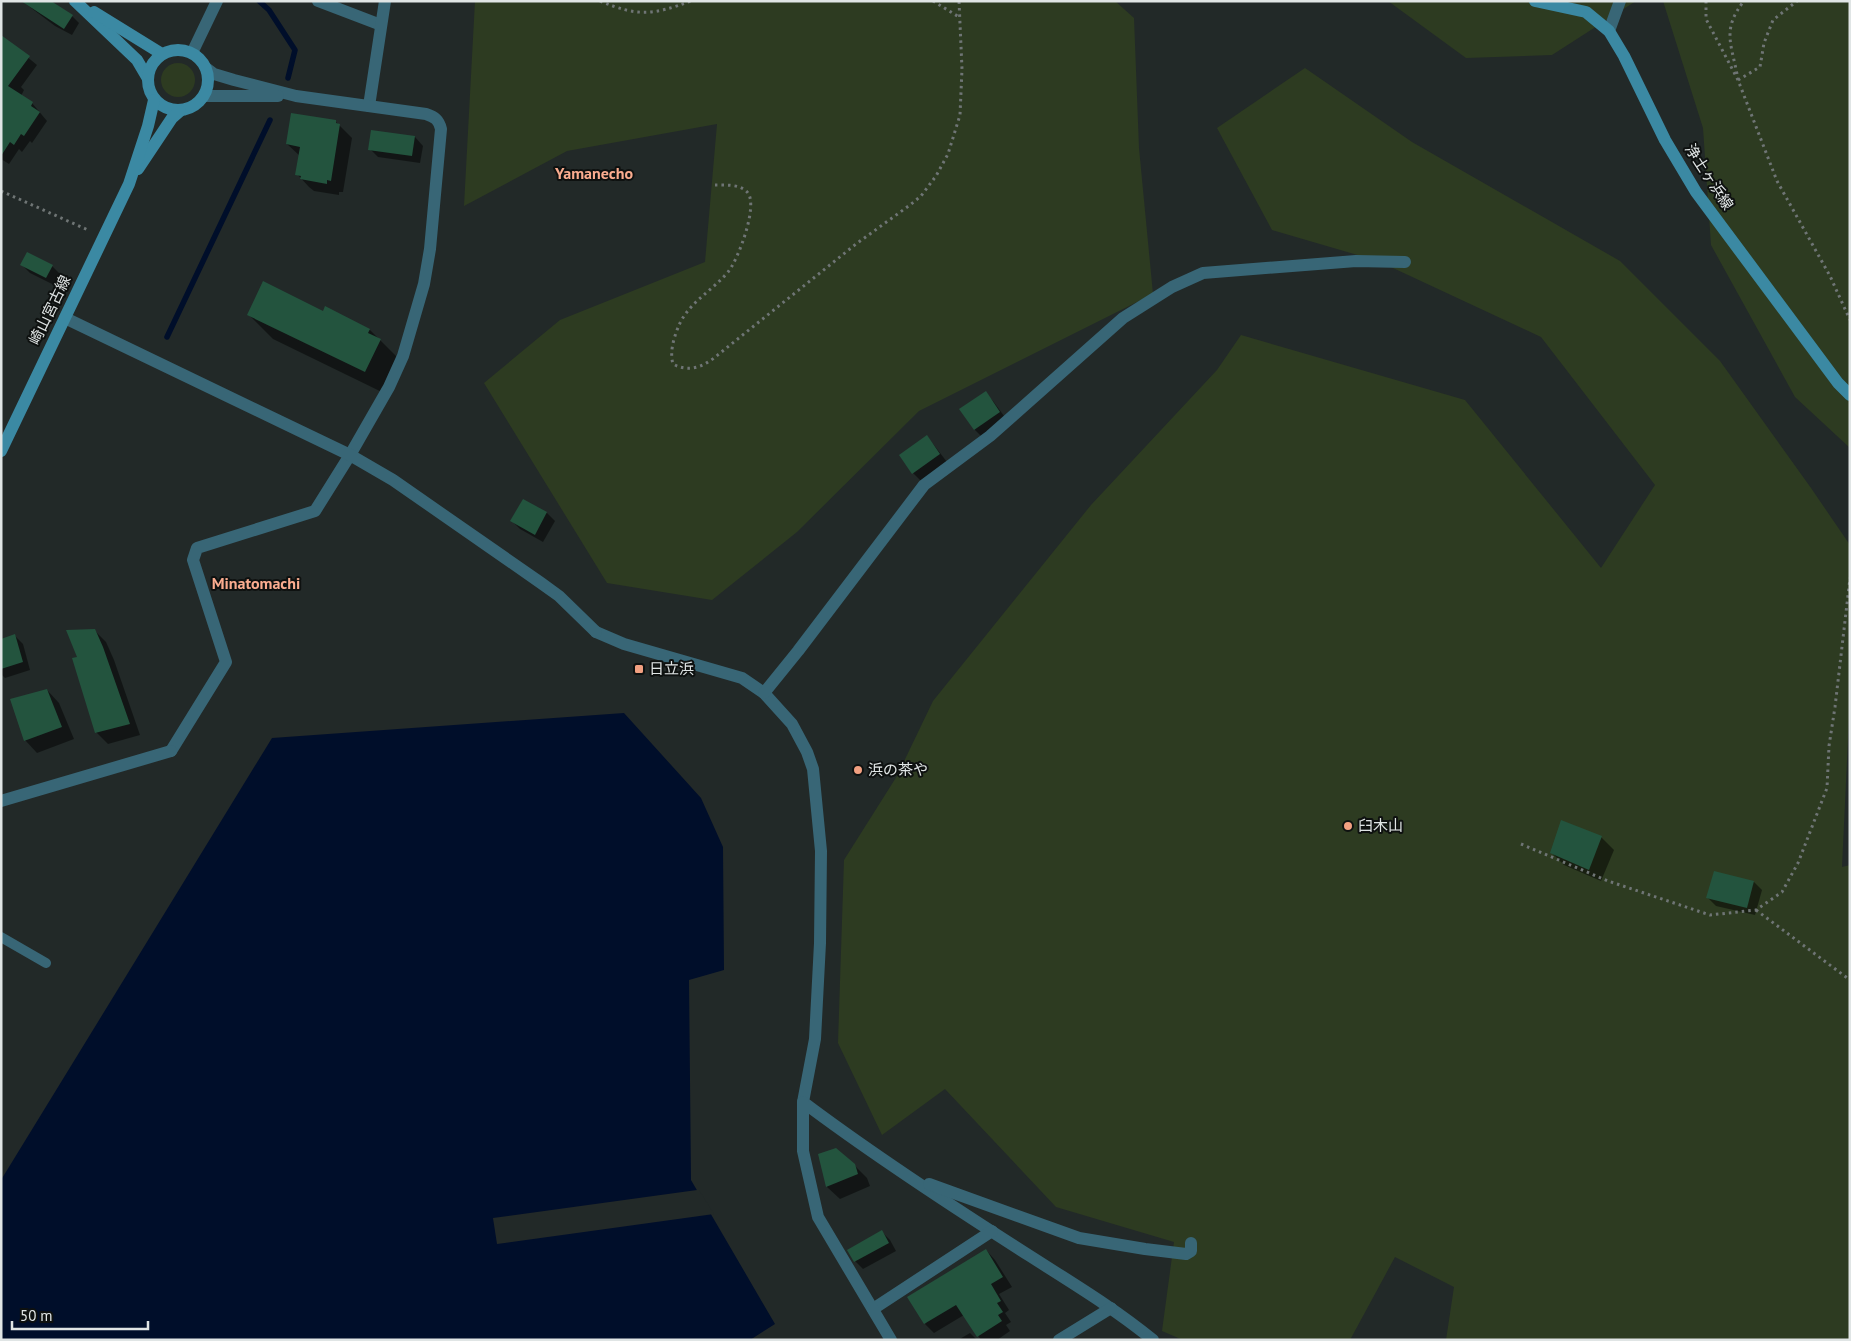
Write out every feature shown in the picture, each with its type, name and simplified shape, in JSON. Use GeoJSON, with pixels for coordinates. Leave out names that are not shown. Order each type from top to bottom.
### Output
{"type":"FeatureCollection","features":[{"type":"Feature","properties":{"kind":"main road","name":"崎山宮古線"},"geometry":{"type":"LineString","coordinates":[[76,1],[162,54]]}},
{"type":"Feature","properties":{"kind":"main road","name":"崎山宮古線"},"geometry":{"type":"LineString","coordinates":[[1,451],[128,184],[148,126],[154,100],[150,93],[148,77],[137,60],[76,1]]}},
{"type":"Feature","properties":{"kind":"main road","name":"浄土ヶ浜線"},"geometry":{"type":"LineString","coordinates":[[1535,1],[1586,12],[1609,31],[1624,56],[1665,140],[1696,192],[1838,383],[1850,395]]}},
{"type":"Feature","properties":{"kind":"main road"},"geometry":{"type":"LineString","coordinates":[[148,77],[150,68],[162,54],[177,50],[192,54],[198,57],[206,68],[208,82],[204,96]]}},
{"type":"Feature","properties":{"kind":"main road","name":"崎山宮古線"},"geometry":{"type":"LineString","coordinates":[[128,184],[172,118],[180,111],[194,106],[204,96]]}},
{"type":"Feature","properties":{"kind":"main road"},"geometry":{"type":"LineString","coordinates":[[154,100],[166,108],[180,111]]}},
{"type":"Feature","properties":{"kind":"street"},"geometry":{"type":"LineString","coordinates":[[192,54],[217,1]]}},
{"type":"Feature","properties":{"kind":"street"},"geometry":{"type":"LineString","coordinates":[[318,1],[382,25]]}},
{"type":"Feature","properties":{"kind":"street"},"geometry":{"type":"LineString","coordinates":[[369,106],[385,1]]}},
{"type":"Feature","properties":{"kind":"street"},"geometry":{"type":"LineString","coordinates":[[1609,31],[1620,1]]}},
{"type":"Feature","properties":{"kind":"street"},"geometry":{"type":"LineString","coordinates":[[1,801],[171,751],[226,662],[193,560],[197,548],[315,511],[390,387],[402,356],[424,284],[430,249],[441,129],[439,122],[433,116],[296,96],[214,74],[206,68]]}},
{"type":"Feature","properties":{"kind":"street"},"geometry":{"type":"LineString","coordinates":[[204,96],[296,96]]}},
{"type":"Feature","properties":{"kind":"street"},"geometry":{"type":"LineString","coordinates":[[764,693],[924,485],[990,436],[1123,318],[1172,287],[1203,273],[1356,261],[1405,262]]}},
{"type":"Feature","properties":{"kind":"street"},"geometry":{"type":"LineString","coordinates":[[65,318],[350,455],[393,480],[541,583],[559,596],[596,632],[624,644],[742,678],[764,693],[792,724],[807,752],[813,769],[821,851],[816,1040],[803,1102],[803,1151],[818,1217],[891,1340]]}},
{"type":"Feature","properties":{"kind":"street"},"geometry":{"type":"LineString","coordinates":[[803,1102],[877,1156],[1111,1308],[1153,1340]]}},
{"type":"Feature","properties":{"kind":"street"},"geometry":{"type":"LineString","coordinates":[[910,1178],[1080,1238],[1186,1254],[1191,1251],[1191,1242]]}},
{"type":"Feature","properties":{"kind":"street"},"geometry":{"type":"LineString","coordinates":[[873,1310],[992,1232]]}},
{"type":"Feature","properties":{"kind":"street"},"geometry":{"type":"LineString","coordinates":[[1059,1340],[1111,1308]]}},
{"type":"Feature","properties":{"kind":"lane"},"geometry":{"type":"LineString","coordinates":[[1,937],[46,963]]}},
{"type":"Feature","properties":{"kind":"path"},"geometry":{"type":"LineString","coordinates":[[600,1],[628,12],[644,13],[691,1]]}},
{"type":"Feature","properties":{"kind":"path"},"geometry":{"type":"LineString","coordinates":[[933,1],[960,18]]}},
{"type":"Feature","properties":{"kind":"path"},"geometry":{"type":"LineString","coordinates":[[715,185],[742,188],[751,199],[751,213],[735,261],[728,272],[691,307],[675,335],[671,359],[673,364],[686,369],[704,366],[856,244],[910,205],[926,190],[948,154],[960,115],[962,70],[959,1]]}},
{"type":"Feature","properties":{"kind":"path"},"geometry":{"type":"LineString","coordinates":[[1706,1],[1706,19],[1738,80],[1777,181],[1830,276],[1850,320]]}},
{"type":"Feature","properties":{"kind":"path"},"geometry":{"type":"LineString","coordinates":[[1738,80],[1728,32],[1737,10],[1744,1]]}},
{"type":"Feature","properties":{"kind":"path"},"geometry":{"type":"LineString","coordinates":[[1738,80],[1760,67],[1764,43],[1773,20],[1797,1]]}},
{"type":"Feature","properties":{"kind":"path"},"geometry":{"type":"LineString","coordinates":[[1,190],[88,230]]}},
{"type":"Feature","properties":{"kind":"path"},"geometry":{"type":"LineString","coordinates":[[1521,844],[1608,881],[1710,914],[1756,910],[1782,892],[1798,863],[1827,788],[1829,746],[1850,578]]}},
{"type":"Feature","properties":{"kind":"path"},"geometry":{"type":"LineString","coordinates":[[1756,910],[1850,980]]}},
{"type":"Feature","properties":{"kind":"green space"},"geometry":{"type":"Polygon","coordinates":[[[475,1],[1115,1],[1134,18],[1139,148],[1153,294],[919,411],[797,532],[712,600],[607,583],[484,383],[560,320],[705,262],[717,124],[567,151],[464,206],[475,1]]]}},
{"type":"Feature","properties":{"kind":"green space"},"geometry":{"type":"Polygon","coordinates":[[[1388,1],[1636,1],[1552,55],[1466,58],[1388,1]]]}},
{"type":"Feature","properties":{"kind":"green space"},"geometry":{"type":"Polygon","coordinates":[[[1663,1],[1850,1],[1850,448],[1795,397],[1711,245],[1703,128],[1663,1]]]}},
{"type":"Feature","properties":{"kind":"green space"},"geometry":{"type":"Polygon","coordinates":[[[178,63],[185,64],[190,68],[194,73],[194,87],[190,92],[185,96],[178,97],[171,96],[166,92],[162,87],[161,80],[162,73],[166,68],[171,64],[178,63]]]}},
{"type":"Feature","properties":{"kind":"green space"},"geometry":{"type":"Polygon","coordinates":[[[1305,68],[1412,142],[1620,261],[1720,361],[1850,545],[1850,696],[1842,867],[1850,865],[1850,1340],[1446,1340],[1454,1287],[1395,1257],[1350,1340],[1183,1340],[1162,1331],[1174,1242],[1056,1207],[945,1089],[882,1135],[838,1043],[844,860],[897,776],[933,701],[1091,505],[1217,370],[1241,335],[1465,400],[1601,568],[1655,485],[1541,337],[1378,261],[1272,230],[1217,128],[1305,68]]]}},
{"type":"Feature","properties":{"kind":"water"},"geometry":{"type":"Polygon","coordinates":[[[624,713],[701,798],[723,847],[724,970],[689,980],[691,1180],[775,1324],[750,1340],[1,1340],[1,1180],[272,738],[624,713]]]}},
{"type":"Feature","properties":{"kind":"pier"},"geometry":{"type":"Polygon","coordinates":[[[699,1190],[714,1214],[497,1244],[493,1218],[699,1190]]]}},
{"type":"Feature","properties":{"kind":"building"},"geometry":{"type":"Polygon","coordinates":[[[21,1],[51,1],[73,15],[64,29],[21,1]]]}},
{"type":"Feature","properties":{"kind":"building"},"geometry":{"type":"Polygon","coordinates":[[[1,35],[30,56],[8,86],[33,102],[31,106],[40,112],[24,136],[21,134],[14,145],[10,142],[1,156],[1,35]]]}},
{"type":"Feature","properties":{"kind":"building"},"geometry":{"type":"Polygon","coordinates":[[[291,113],[336,120],[336,123],[340,124],[331,181],[327,180],[327,184],[300,179],[301,176],[295,175],[300,147],[286,144],[291,113]]]}},
{"type":"Feature","properties":{"kind":"building"},"geometry":{"type":"Polygon","coordinates":[[[371,130],[415,136],[412,156],[368,150],[371,130]]]}},
{"type":"Feature","properties":{"kind":"building"},"geometry":{"type":"Polygon","coordinates":[[[27,252],[53,265],[46,278],[20,265],[27,252]]]}},
{"type":"Feature","properties":{"kind":"building"},"geometry":{"type":"Polygon","coordinates":[[[263,281],[323,311],[325,306],[370,329],[368,333],[381,339],[365,372],[247,315],[263,281]]]}},
{"type":"Feature","properties":{"kind":"building"},"geometry":{"type":"Polygon","coordinates":[[[986,391],[1000,412],[974,430],[959,409],[986,391]]]}},
{"type":"Feature","properties":{"kind":"building"},"geometry":{"type":"Polygon","coordinates":[[[927,435],[940,454],[912,474],[899,455],[927,435]]]}},
{"type":"Feature","properties":{"kind":"building"},"geometry":{"type":"Polygon","coordinates":[[[523,499],[547,512],[535,535],[510,521],[523,499]]]}},
{"type":"Feature","properties":{"kind":"building"},"geometry":{"type":"Polygon","coordinates":[[[95,629],[130,724],[95,733],[72,658],[77,657],[66,630],[95,629]]]}},
{"type":"Feature","properties":{"kind":"building"},"geometry":{"type":"Polygon","coordinates":[[[15,634],[23,662],[1,669],[1,639],[15,634]]]}},
{"type":"Feature","properties":{"kind":"building"},"geometry":{"type":"Polygon","coordinates":[[[47,689],[62,727],[24,741],[10,699],[47,689]]]}},
{"type":"Feature","properties":{"kind":"building"},"geometry":{"type":"Polygon","coordinates":[[[1561,820],[1602,836],[1589,870],[1550,853],[1561,820]]]}},
{"type":"Feature","properties":{"kind":"building"},"geometry":{"type":"Polygon","coordinates":[[[1714,871],[1754,881],[1747,908],[1706,898],[1714,871]]]}},
{"type":"Feature","properties":{"kind":"building"},"geometry":{"type":"Polygon","coordinates":[[[836,1148],[855,1164],[858,1174],[826,1187],[818,1154],[836,1148]]]}},
{"type":"Feature","properties":{"kind":"building"},"geometry":{"type":"Polygon","coordinates":[[[882,1230],[889,1243],[854,1262],[847,1250],[882,1230]]]}},
{"type":"Feature","properties":{"kind":"building"},"geometry":{"type":"Polygon","coordinates":[[[986,1249],[1003,1277],[991,1284],[1001,1301],[997,1303],[1003,1312],[998,1315],[1002,1321],[977,1337],[956,1305],[924,1324],[907,1297],[986,1249]]]}},
{"type":"Feature","properties":{"kind":"waterway"},"geometry":{"type":"LineString","coordinates":[[259,1],[269,10],[295,50],[288,78]]}},
{"type":"Feature","properties":{"kind":"waterway"},"geometry":{"type":"LineString","coordinates":[[167,337],[270,120]]}},
{"type":"Feature","properties":{"kind":"place","name":"日立浜"},"geometry":{"type":"Point","coordinates":[639,669]}},
{"type":"Feature","properties":{"kind":"place","name":"浜の茶や"},"geometry":{"type":"Point","coordinates":[858,770]}},
{"type":"Feature","properties":{"kind":"place","name":"臼木山"},"geometry":{"type":"Point","coordinates":[1348,826]}},
{"type":"Feature","properties":{"kind":"district","name":"Yamanecho"},"geometry":{"type":"Point","coordinates":[594,173]}},
{"type":"Feature","properties":{"kind":"district","name":"Minatomachi"},"geometry":{"type":"Point","coordinates":[256,583]}}]}
